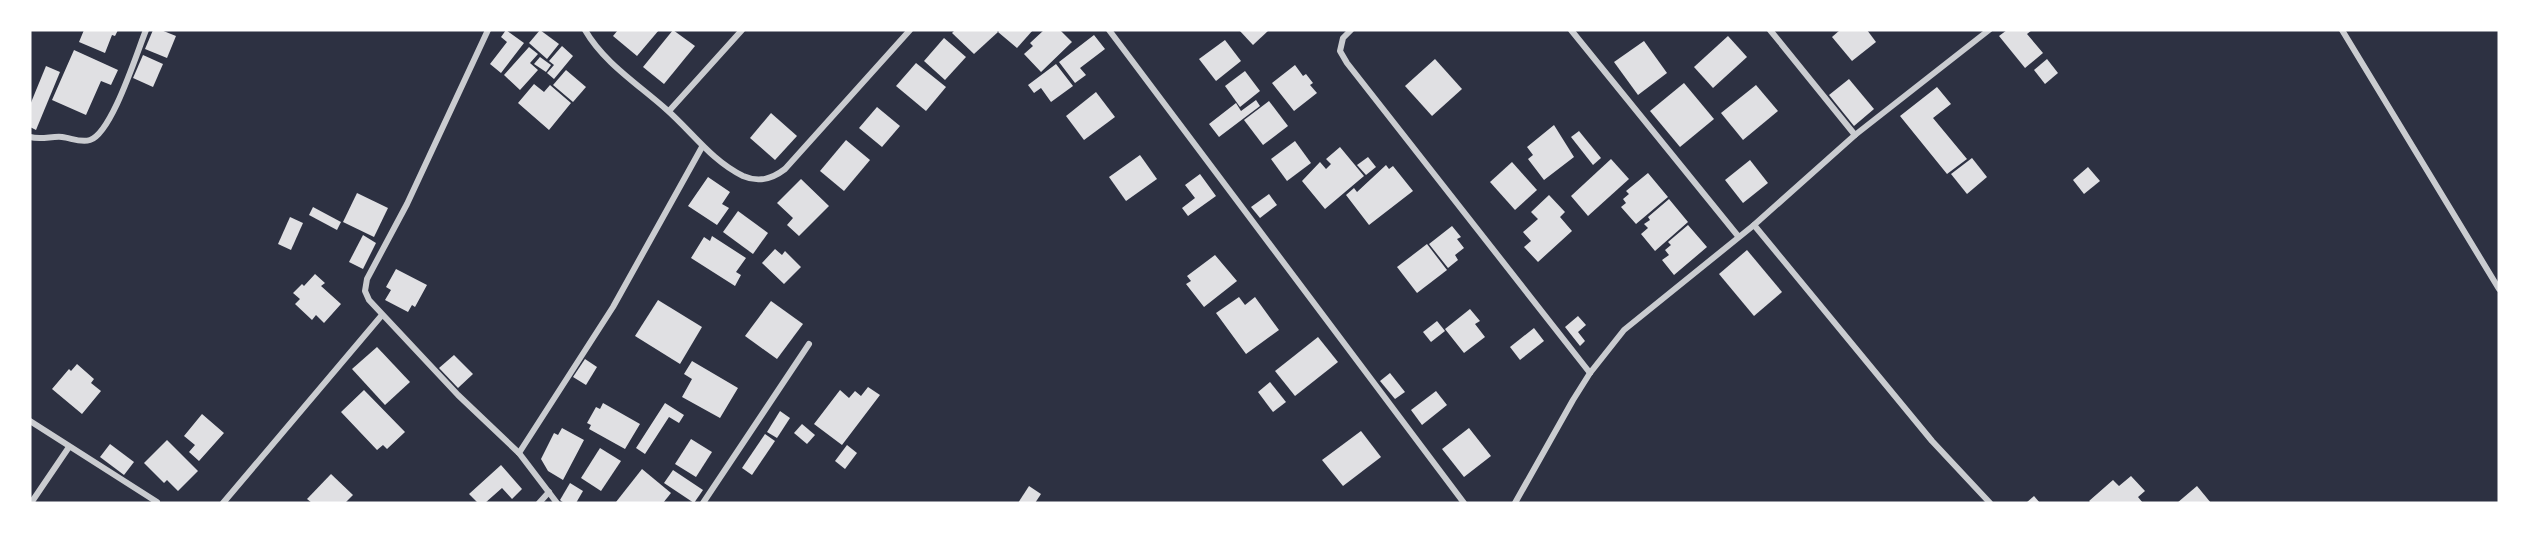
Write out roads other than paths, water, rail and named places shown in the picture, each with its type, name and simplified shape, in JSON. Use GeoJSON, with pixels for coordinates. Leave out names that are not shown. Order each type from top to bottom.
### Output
{"type":"FeatureCollection","features":[{"type":"Feature","properties":{"kind":"street"},"geometry":{"type":"LineString","coordinates":[[30,137],[61,137],[81,141],[90,140],[98,135],[116,106],[146,30]]}},
{"type":"Feature","properties":{"kind":"street"},"geometry":{"type":"LineString","coordinates":[[489,30],[407,204],[367,279],[365,291],[369,300],[382,315],[458,395],[519,453],[557,503]]}},
{"type":"Feature","properties":{"kind":"street"},"geometry":{"type":"LineString","coordinates":[[585,30],[603,56],[669,111],[702,147],[743,176],[758,180],[775,177],[785,169],[910,30]]}},
{"type":"Feature","properties":{"kind":"street"},"geometry":{"type":"LineString","coordinates":[[669,111],[742,30]]}},
{"type":"Feature","properties":{"kind":"street"},"geometry":{"type":"LineString","coordinates":[[1109,30],[1464,503]]}},
{"type":"Feature","properties":{"kind":"street"},"geometry":{"type":"LineString","coordinates":[[1351,30],[1343,38],[1340,51],[1347,63],[1590,374]]}},
{"type":"Feature","properties":{"kind":"street"},"geometry":{"type":"LineString","coordinates":[[1571,30],[1738,236]]}},
{"type":"Feature","properties":{"kind":"street"},"geometry":{"type":"LineString","coordinates":[[1770,30],[1855,135]]}},
{"type":"Feature","properties":{"kind":"street"},"geometry":{"type":"LineString","coordinates":[[1515,503],[1590,374],[1624,330],[1754,225],[1855,135],[1989,30]]}},
{"type":"Feature","properties":{"kind":"street"},"geometry":{"type":"LineString","coordinates":[[2342,30],[2499,289]]}},
{"type":"Feature","properties":{"kind":"street"},"geometry":{"type":"LineString","coordinates":[[519,453],[613,307],[702,147]]}},
{"type":"Feature","properties":{"kind":"street"},"geometry":{"type":"LineString","coordinates":[[1754,225],[1932,441],[1988,503]]}},
{"type":"Feature","properties":{"kind":"street"},"geometry":{"type":"LineString","coordinates":[[223,503],[382,315]]}},
{"type":"Feature","properties":{"kind":"street"},"geometry":{"type":"LineString","coordinates":[[703,503],[809,344]]}},
{"type":"Feature","properties":{"kind":"street"},"geometry":{"type":"LineString","coordinates":[[30,421],[158,502]]}},
{"type":"Feature","properties":{"kind":"street"},"geometry":{"type":"LineString","coordinates":[[32,503],[69,447]]}},
{"type":"Feature","properties":{"kind":"street"},"geometry":{"type":"LineString","coordinates":[[539,503],[549,492]]}}]}
